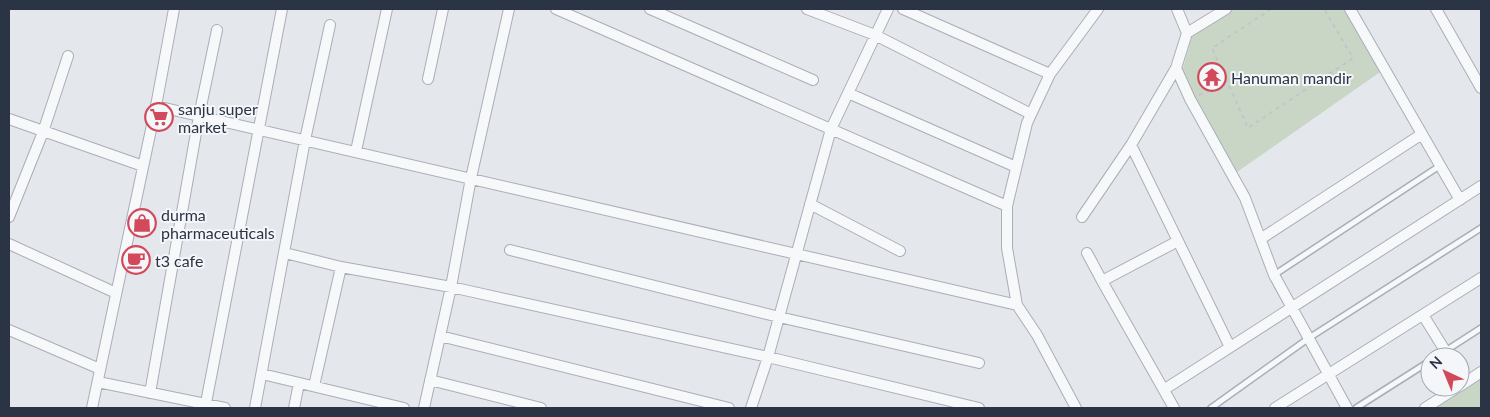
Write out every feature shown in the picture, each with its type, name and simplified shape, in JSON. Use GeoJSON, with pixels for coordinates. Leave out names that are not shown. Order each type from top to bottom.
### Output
{"type":"FeatureCollection","features":[{"type":"Feature","properties":{"kind":"street"},"geometry":{"type":"LineString","coordinates":[[92,408],[156,106],[174,9]]}},
{"type":"Feature","properties":{"kind":"street"},"geometry":{"type":"LineString","coordinates":[[205,406],[282,9]]}},
{"type":"Feature","properties":{"kind":"street"},"geometry":{"type":"LineString","coordinates":[[356,151],[387,9]]}},
{"type":"Feature","properties":{"kind":"street"},"geometry":{"type":"LineString","coordinates":[[428,79],[442,9]]}},
{"type":"Feature","properties":{"kind":"street"},"geometry":{"type":"LineString","coordinates":[[424,408],[451,286],[471,178],[509,9]]}},
{"type":"Feature","properties":{"kind":"street"},"geometry":{"type":"LineString","coordinates":[[556,9],[1007,206]]}},
{"type":"Feature","properties":{"kind":"street"},"geometry":{"type":"LineString","coordinates":[[650,9],[814,80]]}},
{"type":"Feature","properties":{"kind":"street"},"geometry":{"type":"LineString","coordinates":[[807,9],[876,35],[1031,114]]}},
{"type":"Feature","properties":{"kind":"street"},"geometry":{"type":"LineString","coordinates":[[751,408],[768,358],[831,129],[888,9]]}},
{"type":"Feature","properties":{"kind":"street"},"geometry":{"type":"LineString","coordinates":[[903,9],[1050,74]]}},
{"type":"Feature","properties":{"kind":"street"},"geometry":{"type":"LineString","coordinates":[[1076,408],[1037,334],[1017,305],[1007,248],[1007,206],[1027,123],[1031,114],[1050,74],[1098,9]]}},
{"type":"Feature","properties":{"kind":"street"},"geometry":{"type":"LineString","coordinates":[[1082,217],[1131,144],[1176,68],[1187,33],[1177,9]]}},
{"type":"Feature","properties":{"kind":"street"},"geometry":{"type":"LineString","coordinates":[[1187,33],[1226,9]]}},
{"type":"Feature","properties":{"kind":"street"},"geometry":{"type":"LineString","coordinates":[[1350,9],[1460,200]]}},
{"type":"Feature","properties":{"kind":"street"},"geometry":{"type":"LineString","coordinates":[[1436,9],[1481,88]]}},
{"type":"Feature","properties":{"kind":"street"},"geometry":{"type":"LineString","coordinates":[[255,408],[305,140],[330,25]]}},
{"type":"Feature","properties":{"kind":"street"},"geometry":{"type":"LineString","coordinates":[[150,392],[199,116],[217,30]]}},
{"type":"Feature","properties":{"kind":"street"},"geometry":{"type":"LineString","coordinates":[[9,217],[43,132],[68,56]]}},
{"type":"Feature","properties":{"kind":"street"},"geometry":{"type":"LineString","coordinates":[[1176,68],[1190,99],[1245,198],[1262,238],[1274,275],[1348,408]]}},
{"type":"Feature","properties":{"kind":"street"},"geometry":{"type":"LineString","coordinates":[[848,93],[1016,167]]}},
{"type":"Feature","properties":{"kind":"street"},"geometry":{"type":"LineString","coordinates":[[156,106],[1017,305]]}},
{"type":"Feature","properties":{"kind":"street"},"geometry":{"type":"LineString","coordinates":[[9,119],[143,166]]}},
{"type":"Feature","properties":{"kind":"street"},"geometry":{"type":"LineString","coordinates":[[1262,238],[1422,134]]}},
{"type":"Feature","properties":{"kind":"street"},"geometry":{"type":"LineString","coordinates":[[1131,144],[1230,347]]}},
{"type":"Feature","properties":{"kind":"street"},"geometry":{"type":"LineString","coordinates":[[1165,389],[1481,186]]}},
{"type":"Feature","properties":{"kind":"street"},"geometry":{"type":"LineString","coordinates":[[810,204],[900,251]]}},
{"type":"Feature","properties":{"kind":"street"},"geometry":{"type":"LineString","coordinates":[[1102,281],[1178,241]]}},
{"type":"Feature","properties":{"kind":"street"},"geometry":{"type":"LineString","coordinates":[[9,244],[116,293]]}},
{"type":"Feature","properties":{"kind":"street"},"geometry":{"type":"LineString","coordinates":[[510,250],[779,317],[978,363]]}},
{"type":"Feature","properties":{"kind":"street"},"geometry":{"type":"LineString","coordinates":[[285,253],[341,267],[451,286],[979,408]]}},
{"type":"Feature","properties":{"kind":"street"},"geometry":{"type":"LineString","coordinates":[[1086,253],[1165,389],[1174,408]]}},
{"type":"Feature","properties":{"kind":"street"},"geometry":{"type":"LineString","coordinates":[[314,386],[341,267]]}},
{"type":"Feature","properties":{"kind":"street"},"geometry":{"type":"LineString","coordinates":[[1275,408],[1481,278]]}},
{"type":"Feature","properties":{"kind":"street"},"geometry":{"type":"LineString","coordinates":[[1423,315],[1443,347]]}},
{"type":"Feature","properties":{"kind":"street"},"geometry":{"type":"LineString","coordinates":[[9,330],[100,369]]}},
{"type":"Feature","properties":{"kind":"street"},"geometry":{"type":"LineString","coordinates":[[440,336],[729,408]]}},
{"type":"Feature","properties":{"kind":"street"},"geometry":{"type":"LineString","coordinates":[[262,374],[404,408]]}},
{"type":"Feature","properties":{"kind":"street"},"geometry":{"type":"LineString","coordinates":[[430,380],[541,408]]}},
{"type":"Feature","properties":{"kind":"street"},"geometry":{"type":"LineString","coordinates":[[98,382],[150,392],[205,406],[225,408]]}},
{"type":"Feature","properties":{"kind":"street"},"geometry":{"type":"LineString","coordinates":[[294,408],[299,382]]}},
{"type":"Feature","properties":{"kind":"street"},"geometry":{"type":"LineString","coordinates":[[1425,408],[1440,397]]}},
{"type":"Feature","properties":{"kind":"lane"},"geometry":{"type":"LineString","coordinates":[[1274,275],[1440,166]]}},
{"type":"Feature","properties":{"kind":"lane"},"geometry":{"type":"LineString","coordinates":[[1211,408],[1309,338],[1481,228]]}},
{"type":"Feature","properties":{"kind":"lane"},"geometry":{"type":"LineString","coordinates":[[1456,347],[1481,328]]}},
{"type":"Feature","properties":{"kind":"lane"},"geometry":{"type":"LineString","coordinates":[[1356,408],[1420,367]]}},
{"type":"Feature","properties":{"kind":"path"},"geometry":{"type":"LineString","coordinates":[[1271,9],[1212,48],[1248,128],[1353,58],[1324,9]]}},
{"type":"Feature","properties":{"kind":"path"},"geometry":{"type":"LineString","coordinates":[[1190,99],[1227,84]]}},
{"type":"Feature","properties":{"kind":"green space"},"geometry":{"type":"Polygon","coordinates":[[[1223,9],[1347,9],[1383,70],[1237,172],[1229,169],[1180,78],[1195,27],[1223,9]]]}},
{"type":"Feature","properties":{"kind":"green space"},"geometry":{"type":"Polygon","coordinates":[[[1481,377],[1481,408],[1431,408],[1449,397],[1470,397],[1470,384],[1481,377]]]}},
{"type":"Feature","properties":{"kind":"building","name":"Hanuman mandir"},"geometry":{"type":"Polygon","coordinates":[[[1215,68],[1220,80],[1209,87],[1204,74],[1215,68]]]}},
{"type":"Feature","properties":{"kind":"place","name":"Hanuman mandir"},"geometry":{"type":"Point","coordinates":[1212,77]}},
{"type":"Feature","properties":{"kind":"place","name":"sanju super market"},"geometry":{"type":"Point","coordinates":[159,117]}},
{"type":"Feature","properties":{"kind":"place","name":"durma pharmaceuticals"},"geometry":{"type":"Point","coordinates":[142,223]}},
{"type":"Feature","properties":{"kind":"place","name":"t3 cafe"},"geometry":{"type":"Point","coordinates":[136,260]}}]}
